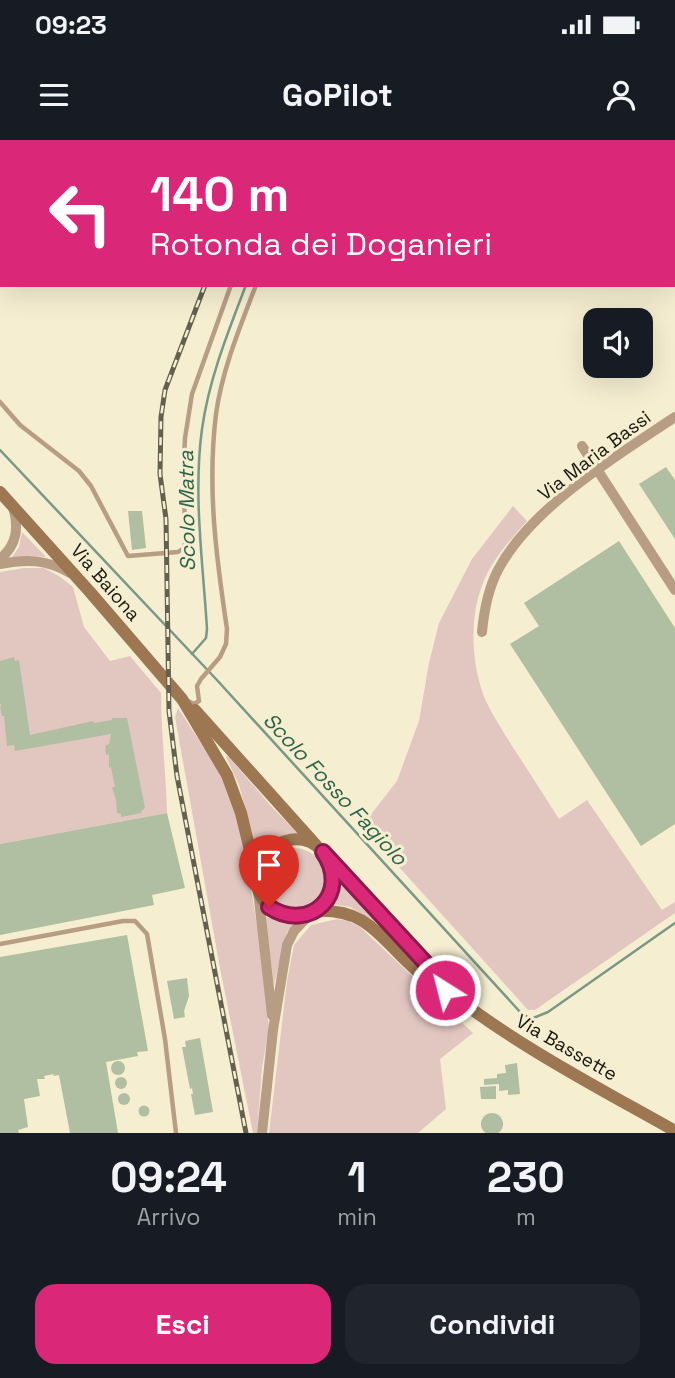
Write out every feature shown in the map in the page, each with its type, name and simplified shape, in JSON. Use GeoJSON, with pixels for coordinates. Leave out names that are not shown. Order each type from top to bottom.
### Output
{"type":"FeatureCollection","features":[{"type":"Feature","properties":{"kind":"main road","name":"Via Baiona"},"geometry":{"type":"LineString","coordinates":[[0,492],[182,699],[202,717],[321,850]]}},
{"type":"Feature","properties":{"kind":"main road","name":"Via Baiona"},"geometry":{"type":"LineString","coordinates":[[182,699],[227,775],[241,813],[257,881]]}},
{"type":"Feature","properties":{"kind":"main road"},"geometry":{"type":"LineString","coordinates":[[300,840],[321,850],[333,872],[330,894],[313,912],[301,916],[278,913],[269,907],[257,881],[263,856],[279,843],[300,840]]}},
{"type":"Feature","properties":{"kind":"main road","name":"Via Bassette"},"geometry":{"type":"LineString","coordinates":[[321,850],[432,970],[445,990]]}},
{"type":"Feature","properties":{"kind":"main road","name":"Via Bassette"},"geometry":{"type":"LineString","coordinates":[[313,912],[335,910],[362,919],[417,971],[477,1016],[532,1051],[675,1131]]}},
{"type":"Feature","properties":{"kind":"street","name":"Via Maria Bassi"},"geometry":{"type":"LineString","coordinates":[[482,632],[486,602],[497,571],[515,545],[564,496],[675,417]]}},
{"type":"Feature","properties":{"kind":"street"},"geometry":{"type":"LineString","coordinates":[[582,446],[675,590]]}},
{"type":"Feature","properties":{"kind":"street"},"geometry":{"type":"LineString","coordinates":[[0,562],[12,547],[16,536],[17,521],[13,507]]}},
{"type":"Feature","properties":{"kind":"street"},"geometry":{"type":"LineString","coordinates":[[0,562],[40,560],[59,566],[78,578]]}},
{"type":"Feature","properties":{"kind":"street","name":"Via Baiona"},"geometry":{"type":"LineString","coordinates":[[257,881],[273,1030]]}},
{"type":"Feature","properties":{"kind":"street","name":"Via Baiona"},"geometry":{"type":"LineString","coordinates":[[262,1133],[273,1030],[287,945],[294,931],[313,912]]}},
{"type":"Feature","properties":{"kind":"lane"},"geometry":{"type":"LineString","coordinates":[[0,402],[20,425],[79,471],[91,486],[128,556],[178,552],[184,548],[186,539],[183,480],[185,438],[192,394],[230,287]]}},
{"type":"Feature","properties":{"kind":"lane"},"geometry":{"type":"LineString","coordinates":[[182,699],[194,704],[199,701],[197,686],[213,667],[226,644],[227,628],[211,512],[212,463],[217,412],[227,369],[255,287]]}},
{"type":"Feature","properties":{"kind":"lane"},"geometry":{"type":"LineString","coordinates":[[0,944],[123,921],[135,921],[141,925],[148,934],[157,986],[176,1133]]}},
{"type":"Feature","properties":{"kind":"shaded area"},"geometry":{"type":"Polygon","coordinates":[[[513,506],[527,521],[488,572],[477,601],[474,648],[483,694],[500,727],[559,819],[587,800],[662,910],[675,902],[675,913],[535,1010],[528,1010],[362,826],[397,781],[419,721],[439,623],[472,559],[513,506]]]}},
{"type":"Feature","properties":{"kind":"shaded area"},"geometry":{"type":"Polygon","coordinates":[[[22,532],[46,557],[12,557],[19,547],[22,532]]]}},
{"type":"Feature","properties":{"kind":"shaded area"},"geometry":{"type":"Polygon","coordinates":[[[44,568],[73,587],[84,627],[110,661],[130,656],[161,693],[167,813],[0,844],[0,572],[44,568]]]}},
{"type":"Feature","properties":{"kind":"shaded area"},"geometry":{"type":"Polygon","coordinates":[[[178,708],[219,771],[231,796],[241,830],[262,955],[269,1028],[262,1068],[257,1133],[253,1133],[220,968],[175,717],[178,708]]]}},
{"type":"Feature","properties":{"kind":"shaded area"},"geometry":{"type":"Polygon","coordinates":[[[228,756],[301,837],[258,856],[239,785],[226,757],[228,756]]]}},
{"type":"Feature","properties":{"kind":"shaded area"},"geometry":{"type":"Polygon","coordinates":[[[294,848],[306,850],[317,857],[324,868],[324,892],[317,903],[306,910],[294,912],[282,910],[271,903],[264,892],[262,880],[264,868],[271,857],[282,850],[294,848]]]}},
{"type":"Feature","properties":{"kind":"shaded area"},"geometry":{"type":"Polygon","coordinates":[[[337,876],[380,925],[350,907],[331,904],[336,894],[337,876]]]}},
{"type":"Feature","properties":{"kind":"shaded area"},"geometry":{"type":"Polygon","coordinates":[[[265,917],[294,924],[287,932],[274,985],[265,917]]]}},
{"type":"Feature","properties":{"kind":"shaded area"},"geometry":{"type":"Polygon","coordinates":[[[337,919],[360,927],[473,1033],[440,1059],[446,1109],[418,1133],[269,1133],[287,981],[294,945],[311,925],[337,919]]]}},
{"type":"Feature","properties":{"kind":"building"},"geometry":{"type":"Polygon","coordinates":[[[666,467],[675,480],[675,539],[639,484],[666,467]]]}},
{"type":"Feature","properties":{"kind":"building"},"geometry":{"type":"Polygon","coordinates":[[[128,511],[142,511],[146,548],[132,550],[128,511]]]}},
{"type":"Feature","properties":{"kind":"building"},"geometry":{"type":"Polygon","coordinates":[[[619,541],[675,628],[675,824],[641,846],[510,644],[539,626],[524,603],[619,541]]]}},
{"type":"Feature","properties":{"kind":"building"},"geometry":{"type":"Polygon","coordinates":[[[14,657],[15,661],[19,660],[30,735],[93,721],[127,718],[145,808],[142,813],[121,817],[121,814],[117,813],[112,787],[115,787],[105,746],[109,744],[111,734],[15,751],[14,745],[7,746],[4,716],[0,706],[0,661],[14,657]]]}},
{"type":"Feature","properties":{"kind":"building"},"geometry":{"type":"Polygon","coordinates":[[[167,813],[185,888],[152,895],[154,905],[0,935],[0,844],[167,813]]]}},
{"type":"Feature","properties":{"kind":"building"},"geometry":{"type":"Polygon","coordinates":[[[127,935],[148,1051],[137,1052],[138,1056],[106,1062],[118,1133],[70,1133],[59,1075],[53,1076],[54,1074],[44,1076],[45,1079],[37,1079],[40,1096],[24,1099],[28,1127],[18,1130],[19,1133],[0,1133],[0,957],[127,935]]]}},
{"type":"Feature","properties":{"kind":"building"},"geometry":{"type":"Polygon","coordinates":[[[187,978],[189,996],[184,1011],[185,1017],[174,1019],[167,981],[187,978]]]}},
{"type":"Feature","properties":{"kind":"building"},"geometry":{"type":"Polygon","coordinates":[[[200,1038],[213,1112],[195,1115],[192,1088],[190,1089],[182,1047],[186,1047],[185,1041],[200,1038]]]}},
{"type":"Feature","properties":{"kind":"building"},"geometry":{"type":"Polygon","coordinates":[[[118,1061],[123,1063],[123,1073],[118,1075],[113,1073],[111,1068],[113,1063],[118,1061]]]}},
{"type":"Feature","properties":{"kind":"building"},"geometry":{"type":"Polygon","coordinates":[[[517,1063],[520,1094],[508,1095],[508,1090],[499,1091],[499,1084],[484,1085],[484,1079],[497,1078],[497,1074],[506,1073],[505,1065],[517,1063]]]}},
{"type":"Feature","properties":{"kind":"building"},"geometry":{"type":"Polygon","coordinates":[[[116,1078],[126,1078],[126,1088],[116,1088],[116,1078]]]}},
{"type":"Feature","properties":{"kind":"building"},"geometry":{"type":"Polygon","coordinates":[[[496,1086],[496,1099],[481,1099],[480,1087],[496,1086]]]}},
{"type":"Feature","properties":{"kind":"building"},"geometry":{"type":"Polygon","coordinates":[[[124,1093],[130,1099],[124,1105],[118,1099],[124,1093]]]}},
{"type":"Feature","properties":{"kind":"building"},"geometry":{"type":"Polygon","coordinates":[[[144,1106],[148,1107],[148,1115],[144,1116],[140,1115],[139,1111],[140,1107],[144,1106]]]}},
{"type":"Feature","properties":{"kind":"building"},"geometry":{"type":"Polygon","coordinates":[[[492,1113],[500,1116],[500,1132],[484,1132],[481,1124],[484,1116],[492,1113]]]}},
{"type":"Feature","properties":{"kind":"waterway","name":"Scolo Matra"},"geometry":{"type":"LineString","coordinates":[[192,654],[206,638],[207,629],[198,479],[202,429],[214,374],[245,287]]}},
{"type":"Feature","properties":{"kind":"waterway","name":"Scolo Fosso Fagiolo"},"geometry":{"type":"LineString","coordinates":[[0,450],[216,679],[521,1013],[531,1019],[548,1012],[675,923]]}},
{"type":"Feature","properties":{"kind":"railway"},"geometry":{"type":"LineString","coordinates":[[204,287],[165,390],[161,417],[160,474],[166,519],[169,711],[177,776],[246,1133]]}},
{"type":"Feature","properties":{"kind":"route"},"geometry":{"type":"LineString","coordinates":[[269,907],[278,913],[301,916],[312,913],[324,904],[330,894],[333,872],[330,861],[323,852],[432,970],[445,990]]}}]}
